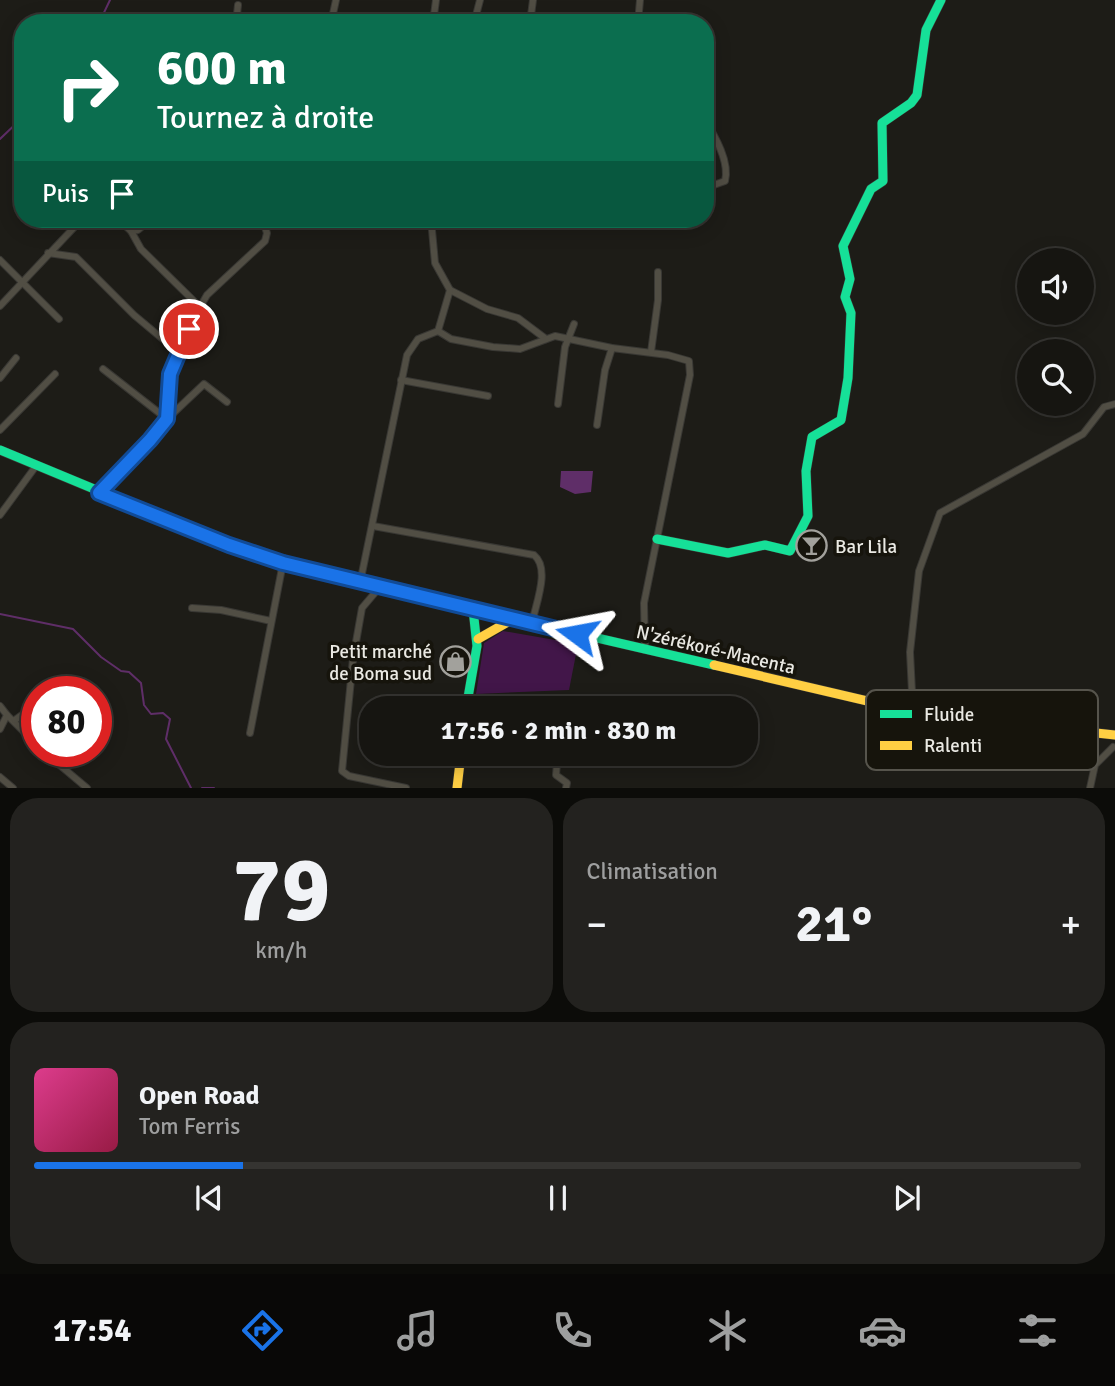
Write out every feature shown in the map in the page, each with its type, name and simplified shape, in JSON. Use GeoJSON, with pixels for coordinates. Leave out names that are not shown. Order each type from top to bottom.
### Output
{"type":"FeatureCollection","features":[{"type":"Feature","properties":{"kind":"main road"},"geometry":{"type":"LineString","coordinates":[[657,539],[727,553],[765,545],[790,551],[802,529],[808,516],[806,471],[812,437],[841,420],[848,378],[851,313],[845,297],[850,279],[843,246],[871,189],[883,181],[883,123],[913,102],[919,90],[923,69],[920,61],[926,29],[940,0]]}},
{"type":"Feature","properties":{"kind":"main road","name":"N'zérékoré-Macenta"},"geometry":{"type":"LineString","coordinates":[[0,450],[229,545],[283,563],[866,701]]}},
{"type":"Feature","properties":{"kind":"main road"},"geometry":{"type":"LineString","coordinates":[[468,696],[478,639],[473,609]]}},
{"type":"Feature","properties":{"kind":"main road"},"geometry":{"type":"LineString","coordinates":[[478,639],[513,619]]}},
{"type":"Feature","properties":{"kind":"main road"},"geometry":{"type":"LineString","coordinates":[[457,788],[460,766]]}},
{"type":"Feature","properties":{"kind":"street"},"geometry":{"type":"LineString","coordinates":[[237,14],[238,5]]}},
{"type":"Feature","properties":{"kind":"street"},"geometry":{"type":"LineString","coordinates":[[714,137],[724,156],[727,175],[725,181],[714,185]]}},
{"type":"Feature","properties":{"kind":"street"},"geometry":{"type":"LineString","coordinates":[[0,306],[73,228]]}},
{"type":"Feature","properties":{"kind":"street"},"geometry":{"type":"LineString","coordinates":[[128,228],[141,249],[200,307]]}},
{"type":"Feature","properties":{"kind":"street"},"geometry":{"type":"LineString","coordinates":[[131,231],[140,228]]}},
{"type":"Feature","properties":{"kind":"street"},"geometry":{"type":"LineString","coordinates":[[167,419],[170,374],[177,351],[207,295],[265,241],[265,228]]}},
{"type":"Feature","properties":{"kind":"street"},"geometry":{"type":"LineString","coordinates":[[432,228],[435,263],[450,290],[487,309],[518,318],[546,340]]}},
{"type":"Feature","properties":{"kind":"street"},"geometry":{"type":"LineString","coordinates":[[48,253],[76,257],[134,314],[177,351]]}},
{"type":"Feature","properties":{"kind":"street"},"geometry":{"type":"LineString","coordinates":[[0,260],[59,319]]}},
{"type":"Feature","properties":{"kind":"street"},"geometry":{"type":"LineString","coordinates":[[651,352],[658,300],[658,272]]}},
{"type":"Feature","properties":{"kind":"street"},"geometry":{"type":"LineString","coordinates":[[438,331],[450,290]]}},
{"type":"Feature","properties":{"kind":"street"},"geometry":{"type":"LineString","coordinates":[[558,404],[565,347],[574,324]]}},
{"type":"Feature","properties":{"kind":"street"},"geometry":{"type":"LineString","coordinates":[[438,331],[451,339],[493,347],[520,349],[555,336],[689,361],[690,376],[644,603],[645,650]]}},
{"type":"Feature","properties":{"kind":"street"},"geometry":{"type":"LineString","coordinates":[[360,583],[396,423],[407,355],[418,339],[438,331]]}},
{"type":"Feature","properties":{"kind":"street"},"geometry":{"type":"LineString","coordinates":[[597,425],[605,370],[612,348]]}},
{"type":"Feature","properties":{"kind":"street"},"geometry":{"type":"LineString","coordinates":[[0,378],[16,358]]}},
{"type":"Feature","properties":{"kind":"street"},"geometry":{"type":"LineString","coordinates":[[103,369],[167,419]]}},
{"type":"Feature","properties":{"kind":"street"},"geometry":{"type":"LineString","coordinates":[[0,430],[55,374]]}},
{"type":"Feature","properties":{"kind":"street"},"geometry":{"type":"LineString","coordinates":[[401,380],[488,396]]}},
{"type":"Feature","properties":{"kind":"street"},"geometry":{"type":"LineString","coordinates":[[99,493],[167,419],[204,384],[227,402]]}},
{"type":"Feature","properties":{"kind":"street"},"geometry":{"type":"LineString","coordinates":[[912,690],[910,652],[919,571],[940,513],[1083,434],[1104,407],[1115,404]]}},
{"type":"Feature","properties":{"kind":"street"},"geometry":{"type":"LineString","coordinates":[[0,515],[36,466]]}},
{"type":"Feature","properties":{"kind":"street"},"geometry":{"type":"LineString","coordinates":[[373,526],[534,555],[540,560],[542,569],[532,624]]}},
{"type":"Feature","properties":{"kind":"street"},"geometry":{"type":"LineString","coordinates":[[250,733],[283,563]]}},
{"type":"Feature","properties":{"kind":"street"},"geometry":{"type":"LineString","coordinates":[[380,587],[362,608],[349,694],[342,771],[349,776],[406,788]]}},
{"type":"Feature","properties":{"kind":"street"},"geometry":{"type":"LineString","coordinates":[[192,608],[221,610],[271,621]]}},
{"type":"Feature","properties":{"kind":"street"},"geometry":{"type":"LineString","coordinates":[[0,706],[21,727]]}},
{"type":"Feature","properties":{"kind":"street"},"geometry":{"type":"LineString","coordinates":[[0,729],[7,715]]}},
{"type":"Feature","properties":{"kind":"street"},"geometry":{"type":"LineString","coordinates":[[15,720],[21,716]]}},
{"type":"Feature","properties":{"kind":"street"},"geometry":{"type":"LineString","coordinates":[[1098,762],[1114,748],[1111,735]]}},
{"type":"Feature","properties":{"kind":"street"},"geometry":{"type":"LineString","coordinates":[[557,766],[556,775],[567,783],[566,788]]}},
{"type":"Feature","properties":{"kind":"street"},"geometry":{"type":"LineString","coordinates":[[62,767],[87,788]]}},
{"type":"Feature","properties":{"kind":"street"},"geometry":{"type":"LineString","coordinates":[[1090,788],[1094,770]]}},
{"type":"Feature","properties":{"kind":"street"},"geometry":{"type":"LineString","coordinates":[[0,777],[13,788]]}},
{"type":"Feature","properties":{"kind":"shaded area"},"geometry":{"type":"Polygon","coordinates":[[[561,471],[593,471],[591,492],[575,494],[560,487],[561,471]]]}},
{"type":"Feature","properties":{"kind":"shaded area"},"geometry":{"type":"Polygon","coordinates":[[[503,631],[578,644],[569,690],[476,694],[484,643],[503,631]]]}},
{"type":"Feature","properties":{"kind":"waterway"},"geometry":{"type":"LineString","coordinates":[[103,14],[110,0]]}},
{"type":"Feature","properties":{"kind":"waterway"},"geometry":{"type":"LineString","coordinates":[[0,139],[14,126]]}},
{"type":"Feature","properties":{"kind":"waterway"},"geometry":{"type":"LineString","coordinates":[[0,614],[73,629],[101,657],[121,671],[129,672],[141,683],[144,705],[151,714],[163,713],[170,719],[166,739],[191,788]]}},
{"type":"Feature","properties":{"kind":"waterway"},"geometry":{"type":"LineString","coordinates":[[202,788],[214,788]]}},
{"type":"Feature","properties":{"kind":"traffic: fast"},"geometry":{"type":"LineString","coordinates":[[657,539],[728,553],[765,545],[790,551],[808,516],[806,471],[812,437],[841,420],[848,378],[851,313],[845,297],[850,279],[843,246],[871,189],[883,181],[882,123],[911,103],[917,95],[926,30],[941,0]]}},
{"type":"Feature","properties":{"kind":"traffic: fast"},"geometry":{"type":"LineString","coordinates":[[0,450],[229,545],[360,583],[714,665]]}},
{"type":"Feature","properties":{"kind":"traffic: fast"},"geometry":{"type":"LineString","coordinates":[[468,696],[477,646],[473,609]]}},
{"type":"Feature","properties":{"kind":"traffic: slow"},"geometry":{"type":"LineString","coordinates":[[478,639],[513,619]]}},
{"type":"Feature","properties":{"kind":"traffic: slow"},"geometry":{"type":"LineString","coordinates":[[714,665],[866,701]]}},
{"type":"Feature","properties":{"kind":"traffic: slow"},"geometry":{"type":"LineString","coordinates":[[1098,733],[1115,735]]}},
{"type":"Feature","properties":{"kind":"traffic: slow"},"geometry":{"type":"LineString","coordinates":[[457,788],[460,766]]}},
{"type":"Feature","properties":{"kind":"place","name":"Bar Lila"},"geometry":{"type":"Point","coordinates":[812,546]}},
{"type":"Feature","properties":{"kind":"place","name":"Petit marché de Boma sud"},"geometry":{"type":"Point","coordinates":[455,662]}},
{"type":"Feature","properties":{"kind":"route"},"geometry":{"type":"LineString","coordinates":[[189,329],[177,351],[170,374],[167,419],[99,493],[229,545],[283,563],[577,634]]}}]}
